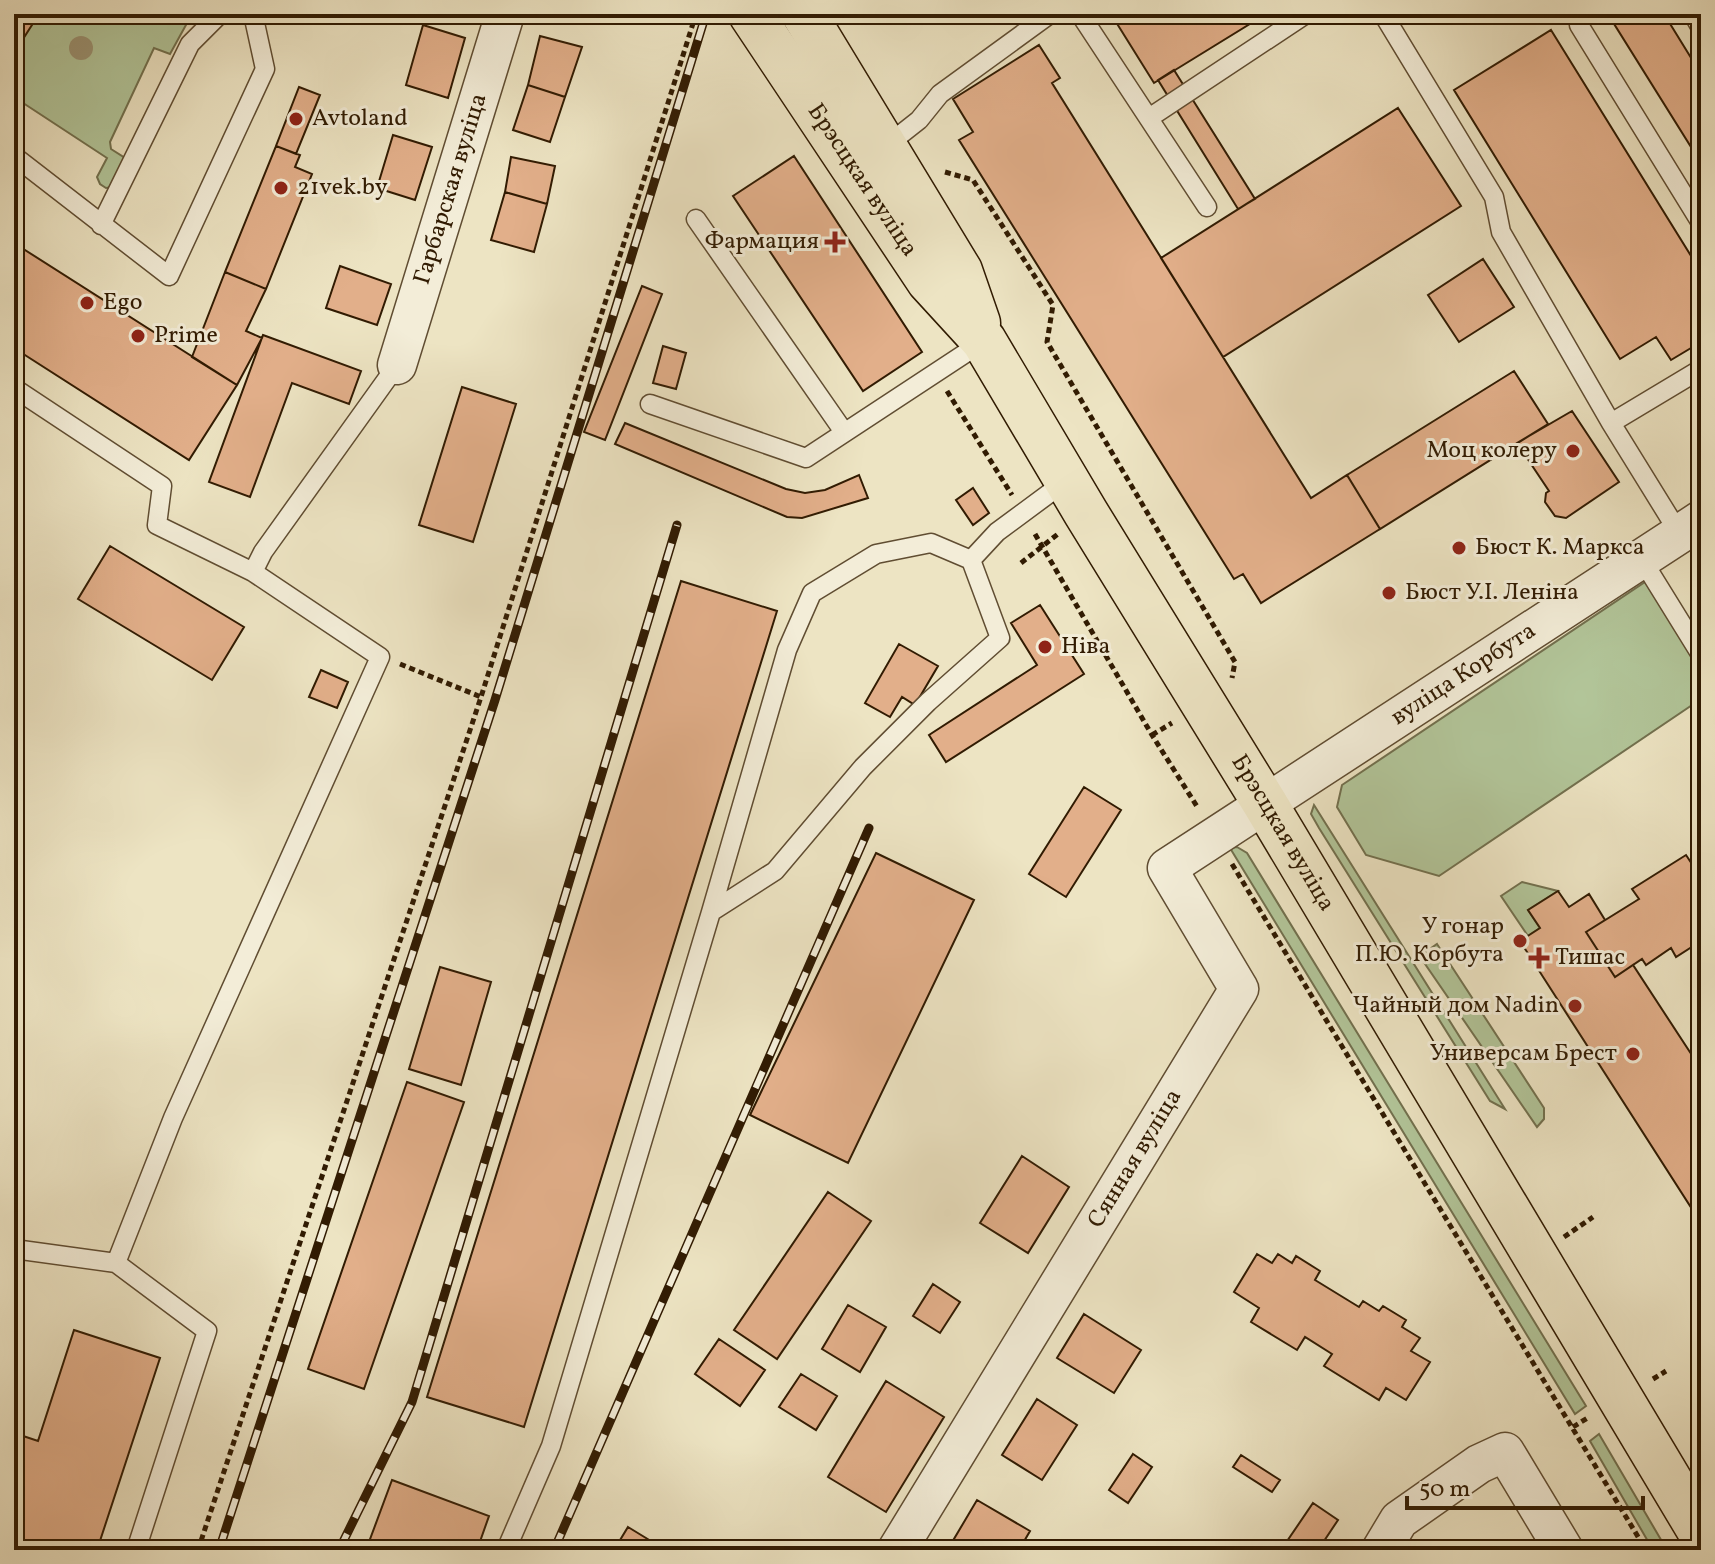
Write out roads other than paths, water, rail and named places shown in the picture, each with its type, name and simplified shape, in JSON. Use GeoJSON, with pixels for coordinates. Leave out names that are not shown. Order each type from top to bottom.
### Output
{"type":"FeatureCollection","features":[{"type":"Feature","properties":{"kind":"main road","name":"Брэсцкая вуліца"},"geometry":{"type":"LineString","coordinates":[[751,14],[929,281],[984,341],[1701,1533]]}},
{"type":"Feature","properties":{"kind":"main road","name":"Брэсцкая вуліца"},"geometry":{"type":"LineString","coordinates":[[804,14],[898,136],[960,271],[984,341]]}},
{"type":"Feature","properties":{"kind":"street","name":"Гарбарская вуліца"},"geometry":{"type":"LineString","coordinates":[[397,365],[505,14]]}},
{"type":"Feature","properties":{"kind":"street","name":"вуліца Корбута"},"geometry":{"type":"LineString","coordinates":[[1264,802],[1690,526]]}},
{"type":"Feature","properties":{"kind":"street","name":"Сянная вуліца"},"geometry":{"type":"LineString","coordinates":[[897,1550],[1239,989],[1167,868],[1264,802]]}},
{"type":"Feature","properties":{"kind":"street"},"geometry":{"type":"LineString","coordinates":[[1381,1550],[1399,1520],[1479,1464],[1505,1452],[1564,1550]]}},
{"type":"Feature","properties":{"kind":"lane"},"geometry":{"type":"LineString","coordinates":[[101,225],[190,44],[220,14]]}},
{"type":"Feature","properties":{"kind":"lane"},"geometry":{"type":"LineString","coordinates":[[14,156],[169,276],[265,69],[253,14]]}},
{"type":"Feature","properties":{"kind":"lane"},"geometry":{"type":"LineString","coordinates":[[898,136],[919,120],[940,94],[1050,14]]}},
{"type":"Feature","properties":{"kind":"lane"},"geometry":{"type":"LineString","coordinates":[[1080,14],[1207,207]]}},
{"type":"Feature","properties":{"kind":"lane"},"geometry":{"type":"LineString","coordinates":[[1149,118],[1306,14]]}},
{"type":"Feature","properties":{"kind":"lane"},"geometry":{"type":"LineString","coordinates":[[1383,14],[1494,197],[1501,232],[1611,423],[1690,526]]}},
{"type":"Feature","properties":{"kind":"lane"},"geometry":{"type":"LineString","coordinates":[[1693,14],[1701,28]]}},
{"type":"Feature","properties":{"kind":"lane"},"geometry":{"type":"LineString","coordinates":[[1579,25],[1701,223]]}},
{"type":"Feature","properties":{"kind":"lane"},"geometry":{"type":"LineString","coordinates":[[696,219],[844,432]]}},
{"type":"Feature","properties":{"kind":"lane"},"geometry":{"type":"LineString","coordinates":[[650,404],[806,458],[984,341]]}},
{"type":"Feature","properties":{"kind":"lane"},"geometry":{"type":"LineString","coordinates":[[253,572],[263,552],[397,365]]}},
{"type":"Feature","properties":{"kind":"lane"},"geometry":{"type":"LineString","coordinates":[[1611,423],[1701,369]]}},
{"type":"Feature","properties":{"kind":"lane"},"geometry":{"type":"LineString","coordinates":[[14,388],[162,486],[157,525],[253,572],[380,657],[173,1118],[116,1263]]}},
{"type":"Feature","properties":{"kind":"lane"},"geometry":{"type":"LineString","coordinates":[[971,560],[997,532],[1069,480]]}},
{"type":"Feature","properties":{"kind":"lane"},"geometry":{"type":"LineString","coordinates":[[506,1550],[551,1446],[787,650],[812,593],[876,554],[931,543],[971,560],[1000,638],[928,702],[863,767],[775,871],[711,912]]}},
{"type":"Feature","properties":{"kind":"lane"},"geometry":{"type":"LineString","coordinates":[[1641,558],[1696,634],[1701,655]]}},
{"type":"Feature","properties":{"kind":"lane"},"geometry":{"type":"LineString","coordinates":[[14,1249],[116,1263],[207,1331],[136,1550]]}},
{"type":"Feature","properties":{"kind":"railway"},"geometry":{"type":"LineString","coordinates":[[219,1550],[495,700],[706,14]]}},
{"type":"Feature","properties":{"kind":"railway"},"geometry":{"type":"LineString","coordinates":[[339,1550],[412,1402],[677,525]]}},
{"type":"Feature","properties":{"kind":"railway"},"geometry":{"type":"LineString","coordinates":[[554,1550],[869,828]]}},
{"type":"Feature","properties":{"kind":"place","name":"Avtoland"},"geometry":{"type":"Point","coordinates":[296,119]}},
{"type":"Feature","properties":{"kind":"place","name":"21vek.by"},"geometry":{"type":"Point","coordinates":[281,188]}},
{"type":"Feature","properties":{"kind":"place","name":"Фармация"},"geometry":{"type":"Point","coordinates":[835,242]}},
{"type":"Feature","properties":{"kind":"place","name":"Ego"},"geometry":{"type":"Point","coordinates":[87,303]}},
{"type":"Feature","properties":{"kind":"place","name":"Prime"},"geometry":{"type":"Point","coordinates":[138,336]}},
{"type":"Feature","properties":{"kind":"place","name":"Моц колеру"},"geometry":{"type":"Point","coordinates":[1573,451]}},
{"type":"Feature","properties":{"kind":"place","name":"Бюст К. Маркса"},"geometry":{"type":"Point","coordinates":[1459,548]}},
{"type":"Feature","properties":{"kind":"place","name":"Бюст У.І. Леніна"},"geometry":{"type":"Point","coordinates":[1389,593]}},
{"type":"Feature","properties":{"kind":"place","name":"Ніва"},"geometry":{"type":"Point","coordinates":[1045,647]}},
{"type":"Feature","properties":{"kind":"place","name":"У гонар П.Ю. Корбута"},"geometry":{"type":"Point","coordinates":[1520,941]}},
{"type":"Feature","properties":{"kind":"place","name":"Тишас"},"geometry":{"type":"Point","coordinates":[1539,958]}},
{"type":"Feature","properties":{"kind":"place","name":"Чайный дом Nadin"},"geometry":{"type":"Point","coordinates":[1575,1006]}},
{"type":"Feature","properties":{"kind":"place","name":"Универсам Брест"},"geometry":{"type":"Point","coordinates":[1633,1054]}}]}
